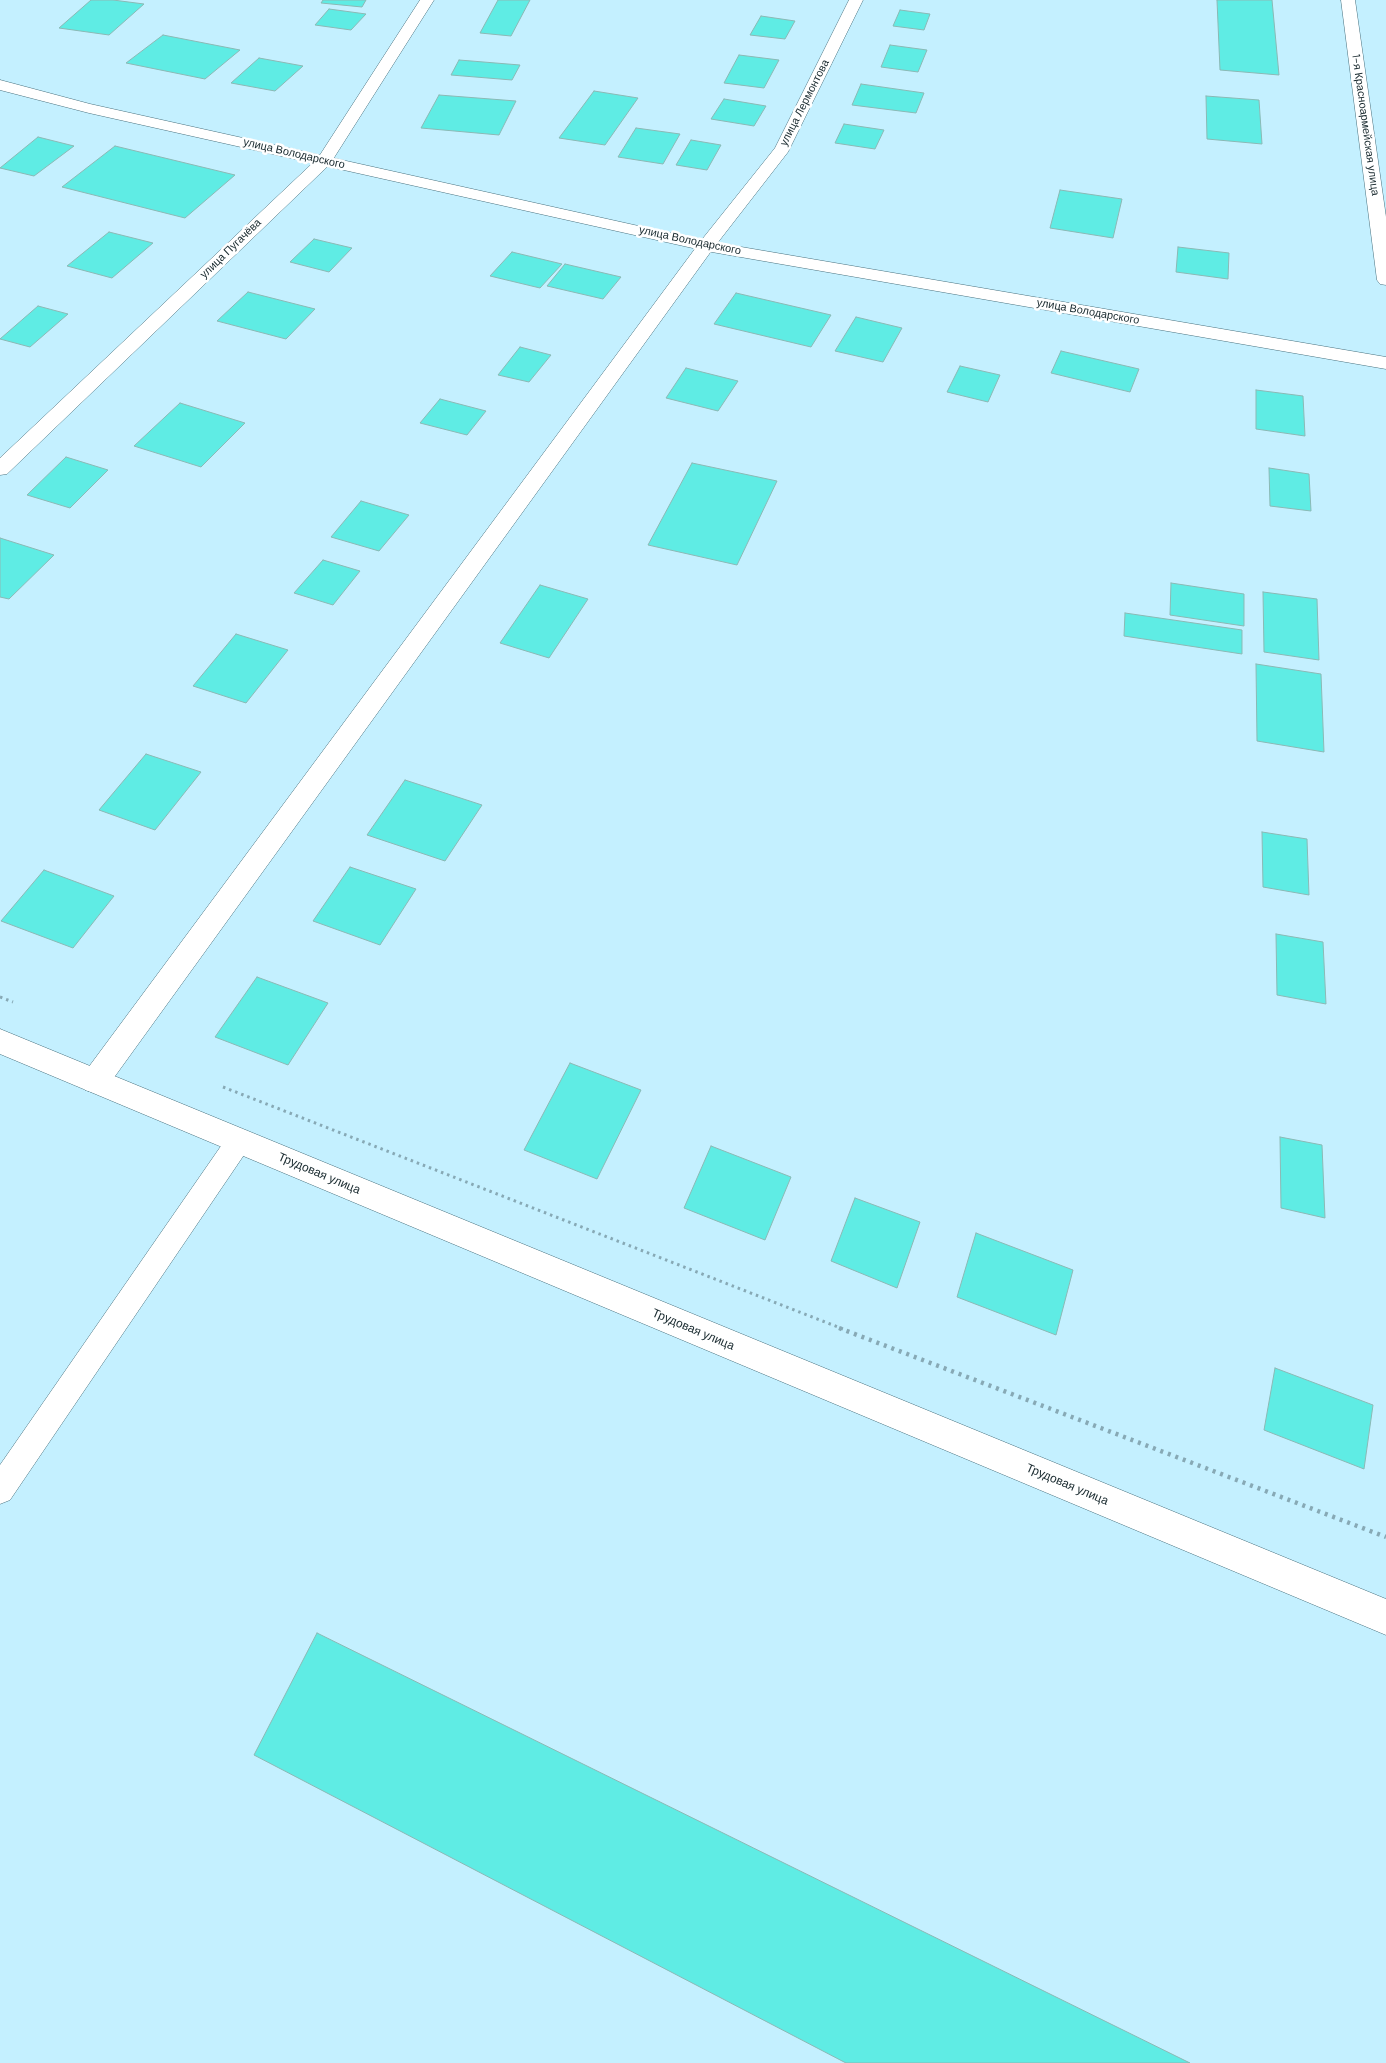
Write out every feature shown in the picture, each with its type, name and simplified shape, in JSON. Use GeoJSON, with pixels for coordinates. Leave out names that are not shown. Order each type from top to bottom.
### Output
{"type":"FeatureCollection","features":[{"type":"Feature","properties":{"kind":"street","name":"улица Пугачёва"},"geometry":{"type":"LineString","coordinates":[[0,469],[324,161],[427,0]]}},
{"type":"Feature","properties":{"kind":"street","name":"улица Лермонтова"},"geometry":{"type":"LineString","coordinates":[[95,1081],[706,246],[782,149],[856,0]]}},
{"type":"Feature","properties":{"kind":"street","name":"1-я Красноармейская улица"},"geometry":{"type":"LineString","coordinates":[[1348,0],[1386,280]]}},
{"type":"Feature","properties":{"kind":"street","name":"улица Володарского"},"geometry":{"type":"LineString","coordinates":[[0,85],[89,108],[706,246],[1386,363]]}},
{"type":"Feature","properties":{"kind":"street","name":"Трудовая улица"},"geometry":{"type":"LineString","coordinates":[[0,1041],[1386,1617]]}},
{"type":"Feature","properties":{"kind":"lane"},"geometry":{"type":"LineString","coordinates":[[0,1490],[238,1141]]}},
{"type":"Feature","properties":{"kind":"path"},"geometry":{"type":"LineString","coordinates":[[0,997],[17,1004]]}},
{"type":"Feature","properties":{"kind":"path"},"geometry":{"type":"LineString","coordinates":[[222,1086],[745,1292],[1386,1537]]}},
{"type":"Feature","properties":{"kind":"building"},"geometry":{"type":"Polygon","coordinates":[[[91,0],[113,0],[144,4],[109,35],[59,28],[91,0]]]}},
{"type":"Feature","properties":{"kind":"building"},"geometry":{"type":"Polygon","coordinates":[[[323,0],[366,0],[362,7],[321,3],[323,0]]]}},
{"type":"Feature","properties":{"kind":"building"},"geometry":{"type":"Polygon","coordinates":[[[498,0],[530,0],[511,36],[480,33],[498,0]]]}},
{"type":"Feature","properties":{"kind":"building"},"geometry":{"type":"Polygon","coordinates":[[[1217,0],[1272,0],[1279,75],[1220,70],[1217,0]]]}},
{"type":"Feature","properties":{"kind":"building"},"geometry":{"type":"Polygon","coordinates":[[[329,9],[366,14],[351,30],[315,25],[329,9]]]}},
{"type":"Feature","properties":{"kind":"building"},"geometry":{"type":"Polygon","coordinates":[[[900,10],[930,14],[924,30],[893,26],[900,10]]]}},
{"type":"Feature","properties":{"kind":"building"},"geometry":{"type":"Polygon","coordinates":[[[761,16],[795,21],[785,39],[750,35],[761,16]]]}},
{"type":"Feature","properties":{"kind":"building"},"geometry":{"type":"Polygon","coordinates":[[[163,35],[240,50],[205,79],[126,63],[163,35]]]}},
{"type":"Feature","properties":{"kind":"building"},"geometry":{"type":"Polygon","coordinates":[[[890,45],[927,50],[918,72],[881,67],[890,45]]]}},
{"type":"Feature","properties":{"kind":"building"},"geometry":{"type":"Polygon","coordinates":[[[739,55],[779,60],[764,88],[724,83],[739,55]]]}},
{"type":"Feature","properties":{"kind":"building"},"geometry":{"type":"Polygon","coordinates":[[[259,58],[303,66],[275,91],[231,83],[259,58]]]}},
{"type":"Feature","properties":{"kind":"building"},"geometry":{"type":"Polygon","coordinates":[[[459,60],[520,65],[512,80],[451,75],[459,60]]]}},
{"type":"Feature","properties":{"kind":"building"},"geometry":{"type":"Polygon","coordinates":[[[861,84],[924,93],[916,113],[852,105],[861,84]]]}},
{"type":"Feature","properties":{"kind":"building"},"geometry":{"type":"Polygon","coordinates":[[[594,91],[638,98],[605,145],[559,138],[594,91]]]}},
{"type":"Feature","properties":{"kind":"building"},"geometry":{"type":"Polygon","coordinates":[[[439,95],[516,101],[499,135],[421,128],[439,95]]]}},
{"type":"Feature","properties":{"kind":"building"},"geometry":{"type":"Polygon","coordinates":[[[1206,96],[1259,100],[1262,144],[1207,139],[1206,96]]]}},
{"type":"Feature","properties":{"kind":"building"},"geometry":{"type":"Polygon","coordinates":[[[724,99],[766,106],[754,126],[711,119],[724,99]]]}},
{"type":"Feature","properties":{"kind":"building"},"geometry":{"type":"Polygon","coordinates":[[[844,124],[884,130],[875,149],[835,143],[844,124]]]}},
{"type":"Feature","properties":{"kind":"building"},"geometry":{"type":"Polygon","coordinates":[[[636,128],[680,134],[663,164],[618,157],[636,128]]]}},
{"type":"Feature","properties":{"kind":"building"},"geometry":{"type":"Polygon","coordinates":[[[38,137],[74,146],[34,176],[0,168],[38,137]]]}},
{"type":"Feature","properties":{"kind":"building"},"geometry":{"type":"Polygon","coordinates":[[[691,140],[721,145],[707,170],[676,165],[691,140]]]}},
{"type":"Feature","properties":{"kind":"building"},"geometry":{"type":"Polygon","coordinates":[[[115,146],[235,175],[185,218],[62,187],[115,146]]]}},
{"type":"Feature","properties":{"kind":"building"},"geometry":{"type":"Polygon","coordinates":[[[1060,190],[1122,199],[1113,238],[1050,228],[1060,190]]]}},
{"type":"Feature","properties":{"kind":"building"},"geometry":{"type":"Polygon","coordinates":[[[109,232],[153,243],[112,278],[67,266],[109,232]]]}},
{"type":"Feature","properties":{"kind":"building"},"geometry":{"type":"Polygon","coordinates":[[[314,239],[352,248],[329,272],[290,262],[314,239]]]}},
{"type":"Feature","properties":{"kind":"building"},"geometry":{"type":"Polygon","coordinates":[[[1178,247],[1229,253],[1228,279],[1176,272],[1178,247]]]}},
{"type":"Feature","properties":{"kind":"building"},"geometry":{"type":"Polygon","coordinates":[[[512,252],[562,264],[540,288],[490,276],[512,252]]]}},
{"type":"Feature","properties":{"kind":"building"},"geometry":{"type":"Polygon","coordinates":[[[565,264],[621,277],[603,299],[547,286],[565,264]]]}},
{"type":"Feature","properties":{"kind":"building"},"geometry":{"type":"Polygon","coordinates":[[[248,292],[315,309],[286,339],[217,321],[248,292]]]}},
{"type":"Feature","properties":{"kind":"building"},"geometry":{"type":"Polygon","coordinates":[[[736,293],[831,315],[811,347],[714,324],[736,293]]]}},
{"type":"Feature","properties":{"kind":"building"},"geometry":{"type":"Polygon","coordinates":[[[38,306],[68,314],[30,347],[0,339],[38,306]]]}},
{"type":"Feature","properties":{"kind":"building"},"geometry":{"type":"Polygon","coordinates":[[[856,317],[902,328],[883,362],[835,351],[856,317]]]}},
{"type":"Feature","properties":{"kind":"building"},"geometry":{"type":"Polygon","coordinates":[[[520,347],[551,355],[529,382],[498,375],[520,347]]]}},
{"type":"Feature","properties":{"kind":"building"},"geometry":{"type":"Polygon","coordinates":[[[1061,351],[1139,369],[1130,392],[1051,373],[1061,351]]]}},
{"type":"Feature","properties":{"kind":"building"},"geometry":{"type":"Polygon","coordinates":[[[960,366],[1000,375],[988,402],[947,392],[960,366]]]}},
{"type":"Feature","properties":{"kind":"building"},"geometry":{"type":"Polygon","coordinates":[[[686,368],[738,381],[718,411],[666,398],[686,368]]]}},
{"type":"Feature","properties":{"kind":"building"},"geometry":{"type":"Polygon","coordinates":[[[1256,390],[1303,396],[1305,436],[1256,429],[1256,390]]]}},
{"type":"Feature","properties":{"kind":"building"},"geometry":{"type":"Polygon","coordinates":[[[440,399],[486,411],[467,435],[420,423],[440,399]]]}},
{"type":"Feature","properties":{"kind":"building"},"geometry":{"type":"Polygon","coordinates":[[[180,403],[245,423],[201,467],[134,446],[180,403]]]}},
{"type":"Feature","properties":{"kind":"building"},"geometry":{"type":"Polygon","coordinates":[[[66,457],[108,470],[70,508],[27,495],[66,457]]]}},
{"type":"Feature","properties":{"kind":"building"},"geometry":{"type":"Polygon","coordinates":[[[692,463],[777,481],[737,565],[648,545],[692,463]]]}},
{"type":"Feature","properties":{"kind":"building"},"geometry":{"type":"Polygon","coordinates":[[[1269,468],[1309,474],[1311,511],[1270,506],[1269,468]]]}},
{"type":"Feature","properties":{"kind":"building"},"geometry":{"type":"Polygon","coordinates":[[[361,501],[409,515],[379,551],[331,537],[361,501]]]}},
{"type":"Feature","properties":{"kind":"building"},"geometry":{"type":"Polygon","coordinates":[[[0,538],[54,555],[9,599],[0,597],[0,538]]]}},
{"type":"Feature","properties":{"kind":"building"},"geometry":{"type":"Polygon","coordinates":[[[323,560],[360,571],[333,605],[294,593],[323,560]]]}},
{"type":"Feature","properties":{"kind":"building"},"geometry":{"type":"Polygon","coordinates":[[[1171,583],[1244,594],[1244,626],[1170,615],[1171,583]]]}},
{"type":"Feature","properties":{"kind":"building"},"geometry":{"type":"Polygon","coordinates":[[[540,585],[588,599],[549,658],[500,643],[540,585]]]}},
{"type":"Feature","properties":{"kind":"building"},"geometry":{"type":"Polygon","coordinates":[[[1263,592],[1317,599],[1319,660],[1264,652],[1263,592]]]}},
{"type":"Feature","properties":{"kind":"building"},"geometry":{"type":"Polygon","coordinates":[[[1125,613],[1242,630],[1242,654],[1124,636],[1125,613]]]}},
{"type":"Feature","properties":{"kind":"building"},"geometry":{"type":"Polygon","coordinates":[[[236,634],[288,650],[246,703],[193,686],[236,634]]]}},
{"type":"Feature","properties":{"kind":"building"},"geometry":{"type":"Polygon","coordinates":[[[1256,664],[1321,674],[1324,752],[1257,741],[1256,664]]]}},
{"type":"Feature","properties":{"kind":"building"},"geometry":{"type":"Polygon","coordinates":[[[146,754],[201,772],[155,830],[99,810],[146,754]]]}},
{"type":"Feature","properties":{"kind":"building"},"geometry":{"type":"Polygon","coordinates":[[[405,780],[482,805],[445,861],[367,835],[405,780]]]}},
{"type":"Feature","properties":{"kind":"building"},"geometry":{"type":"Polygon","coordinates":[[[1262,832],[1307,839],[1309,895],[1263,887],[1262,832]]]}},
{"type":"Feature","properties":{"kind":"building"},"geometry":{"type":"Polygon","coordinates":[[[350,867],[416,889],[380,945],[313,921],[350,867]]]}},
{"type":"Feature","properties":{"kind":"building"},"geometry":{"type":"Polygon","coordinates":[[[44,870],[114,896],[73,948],[1,921],[44,870]]]}},
{"type":"Feature","properties":{"kind":"building"},"geometry":{"type":"Polygon","coordinates":[[[1276,934],[1323,942],[1326,1004],[1277,995],[1276,934]]]}},
{"type":"Feature","properties":{"kind":"building"},"geometry":{"type":"Polygon","coordinates":[[[257,977],[328,1003],[288,1065],[215,1037],[257,977]]]}},
{"type":"Feature","properties":{"kind":"building"},"geometry":{"type":"Polygon","coordinates":[[[570,1063],[641,1090],[597,1179],[524,1150],[570,1063]]]}},
{"type":"Feature","properties":{"kind":"building"},"geometry":{"type":"Polygon","coordinates":[[[1280,1137],[1322,1145],[1325,1218],[1281,1208],[1280,1137]]]}},
{"type":"Feature","properties":{"kind":"building"},"geometry":{"type":"Polygon","coordinates":[[[711,1146],[791,1177],[765,1240],[684,1208],[711,1146]]]}},
{"type":"Feature","properties":{"kind":"building"},"geometry":{"type":"Polygon","coordinates":[[[855,1198],[920,1222],[897,1288],[831,1261],[855,1198]]]}},
{"type":"Feature","properties":{"kind":"building"},"geometry":{"type":"Polygon","coordinates":[[[976,1233],[1073,1270],[1056,1335],[957,1297],[976,1233]]]}},
{"type":"Feature","properties":{"kind":"building"},"geometry":{"type":"Polygon","coordinates":[[[1275,1368],[1373,1405],[1364,1469],[1264,1430],[1275,1368]]]}},
{"type":"Feature","properties":{"kind":"building"},"geometry":{"type":"Polygon","coordinates":[[[317,1633],[1190,2063],[846,2063],[254,1755],[317,1633]]]}}]}
